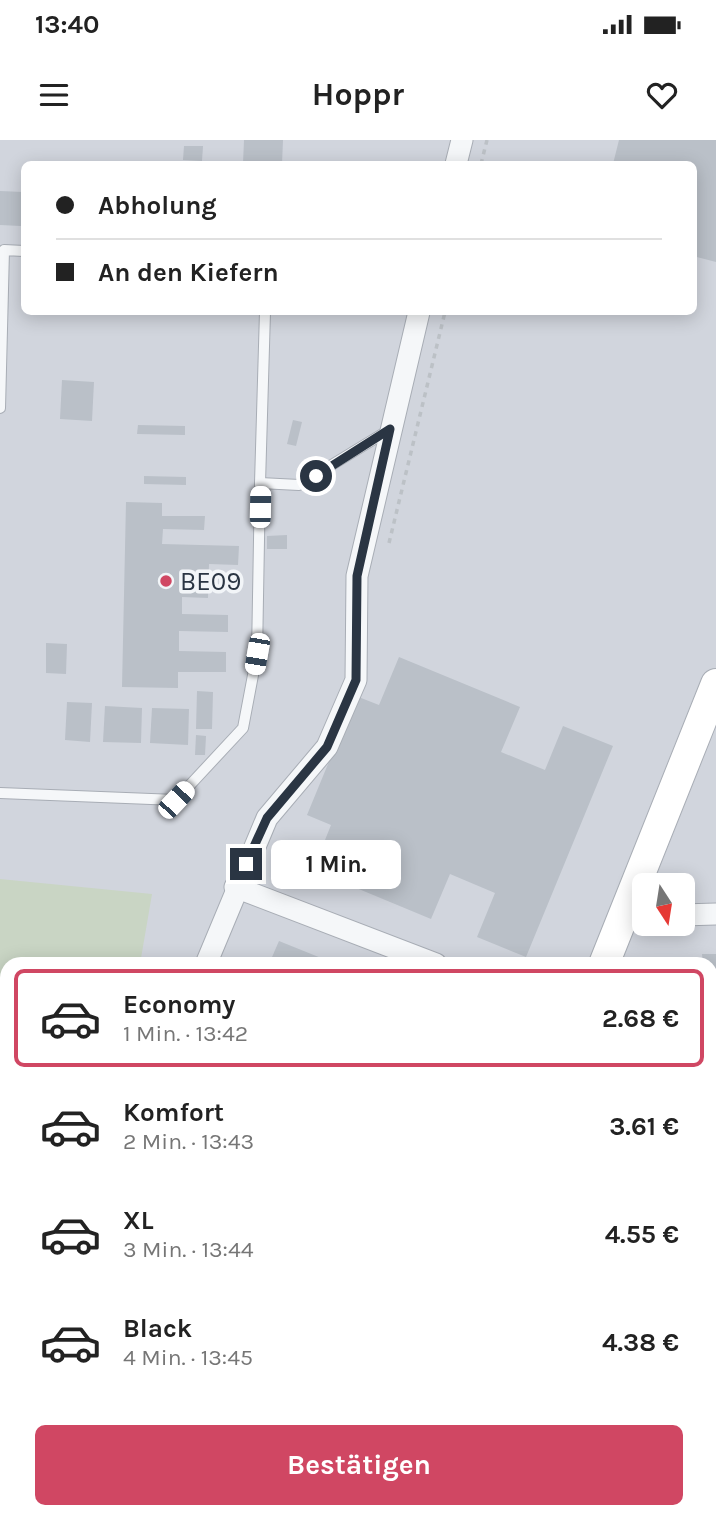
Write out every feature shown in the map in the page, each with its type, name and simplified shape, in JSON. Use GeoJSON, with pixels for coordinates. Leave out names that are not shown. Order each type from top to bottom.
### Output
{"type":"FeatureCollection","features":[{"type":"Feature","properties":{"kind":"main road"},"geometry":{"type":"LineString","coordinates":[[649,873],[716,684]]}},
{"type":"Feature","properties":{"kind":"main road"},"geometry":{"type":"LineString","coordinates":[[608,957],[632,919]]}},
{"type":"Feature","properties":{"kind":"street"},"geometry":{"type":"LineString","coordinates":[[457,161],[462,140]]}},
{"type":"Feature","properties":{"kind":"street"},"geometry":{"type":"LineString","coordinates":[[209,957],[235,887],[267,818],[327,747],[356,680],[357,576],[418,315]]}},
{"type":"Feature","properties":{"kind":"street"},"geometry":{"type":"LineString","coordinates":[[235,887],[418,957]]}},
{"type":"Feature","properties":{"kind":"street"},"geometry":{"type":"LineString","coordinates":[[695,915],[716,914]]}},
{"type":"Feature","properties":{"kind":"lane"},"geometry":{"type":"LineString","coordinates":[[0,408],[5,250],[21,251]]}},
{"type":"Feature","properties":{"kind":"lane"},"geometry":{"type":"LineString","coordinates":[[0,793],[176,800],[243,728],[257,654],[265,315]]}},
{"type":"Feature","properties":{"kind":"lane"},"geometry":{"type":"LineString","coordinates":[[260,483],[299,485],[390,429]]}},
{"type":"Feature","properties":{"kind":"path"},"geometry":{"type":"LineString","coordinates":[[482,161],[487,140]]}},
{"type":"Feature","properties":{"kind":"shaded area"},"geometry":{"type":"Polygon","coordinates":[[[0,140],[716,140],[716,668],[596,957],[0,957],[0,140]]]}},
{"type":"Feature","properties":{"kind":"shaded area"},"geometry":{"type":"Polygon","coordinates":[[[716,714],[716,957],[616,957],[632,918],[632,936],[695,936],[695,873],[650,873],[716,714]]]}},
{"type":"Feature","properties":{"kind":"green space"},"geometry":{"type":"Polygon","coordinates":[[[0,879],[152,894],[141,957],[0,957],[0,879]]]}},
{"type":"Feature","properties":{"kind":"building"},"geometry":{"type":"Polygon","coordinates":[[[244,140],[283,140],[282,161],[243,161],[244,140]]]}},
{"type":"Feature","properties":{"kind":"building"},"geometry":{"type":"Polygon","coordinates":[[[619,140],[716,140],[716,262],[697,257],[697,161],[614,161],[619,140]]]}},
{"type":"Feature","properties":{"kind":"building"},"geometry":{"type":"Polygon","coordinates":[[[184,146],[203,146],[202,161],[183,160],[184,146]]]}},
{"type":"Feature","properties":{"kind":"building"},"geometry":{"type":"Polygon","coordinates":[[[0,191],[21,192],[21,226],[0,225],[0,191]]]}},
{"type":"Feature","properties":{"kind":"building"},"geometry":{"type":"Polygon","coordinates":[[[62,380],[94,382],[92,421],[60,419],[62,380]]]}},
{"type":"Feature","properties":{"kind":"building"},"geometry":{"type":"Polygon","coordinates":[[[293,420],[302,422],[296,446],[287,444],[293,420]]]}},
{"type":"Feature","properties":{"kind":"building"},"geometry":{"type":"Polygon","coordinates":[[[138,425],[185,426],[185,435],[137,434],[138,425]]]}},
{"type":"Feature","properties":{"kind":"building"},"geometry":{"type":"Polygon","coordinates":[[[144,476],[186,477],[186,485],[144,484],[144,476]]]}},
{"type":"Feature","properties":{"kind":"building","name":"BE09"},"geometry":{"type":"Polygon","coordinates":[[[126,502],[162,503],[162,516],[205,516],[204,530],[163,529],[162,544],[239,546],[238,565],[209,564],[208,598],[182,597],[182,614],[228,615],[228,632],[179,631],[179,651],[226,652],[226,672],[178,672],[178,688],[122,687],[126,502]]]}},
{"type":"Feature","properties":{"kind":"building"},"geometry":{"type":"Polygon","coordinates":[[[287,535],[287,549],[267,549],[267,536],[287,535]]]}},
{"type":"Feature","properties":{"kind":"building"},"geometry":{"type":"Polygon","coordinates":[[[46,643],[67,644],[66,674],[46,673],[46,643]]]}},
{"type":"Feature","properties":{"kind":"building"},"geometry":{"type":"Polygon","coordinates":[[[399,657],[520,707],[501,752],[545,770],[563,726],[613,746],[526,957],[477,937],[495,893],[450,874],[431,919],[313,870],[331,825],[307,815],[356,696],[379,705],[399,657]]]}},
{"type":"Feature","properties":{"kind":"building"},"geometry":{"type":"Polygon","coordinates":[[[197,691],[213,692],[212,729],[196,729],[197,691]]]}},
{"type":"Feature","properties":{"kind":"building"},"geometry":{"type":"Polygon","coordinates":[[[67,702],[92,703],[90,742],[65,740],[67,702]]]}},
{"type":"Feature","properties":{"kind":"building"},"geometry":{"type":"Polygon","coordinates":[[[105,706],[142,708],[141,743],[103,742],[105,706]]]}},
{"type":"Feature","properties":{"kind":"building"},"geometry":{"type":"Polygon","coordinates":[[[152,708],[189,709],[188,745],[150,743],[152,708]]]}},
{"type":"Feature","properties":{"kind":"building"},"geometry":{"type":"Polygon","coordinates":[[[196,735],[206,736],[205,755],[195,755],[196,735]]]}},
{"type":"Feature","properties":{"kind":"building"},"geometry":{"type":"Polygon","coordinates":[[[279,941],[319,957],[272,957],[279,941]]]}},
{"type":"Feature","properties":{"kind":"building"},"geometry":{"type":"Polygon","coordinates":[[[702,954],[716,954],[716,957],[702,957],[702,954]]]}},
{"type":"Feature","properties":{"kind":"place","name":"BE09"},"geometry":{"type":"Point","coordinates":[166,581]}},
{"type":"Feature","properties":{"kind":"route"},"geometry":{"type":"LineString","coordinates":[[246,864],[267,818],[327,747],[356,680],[357,576],[390,429],[316,476]]}}]}
